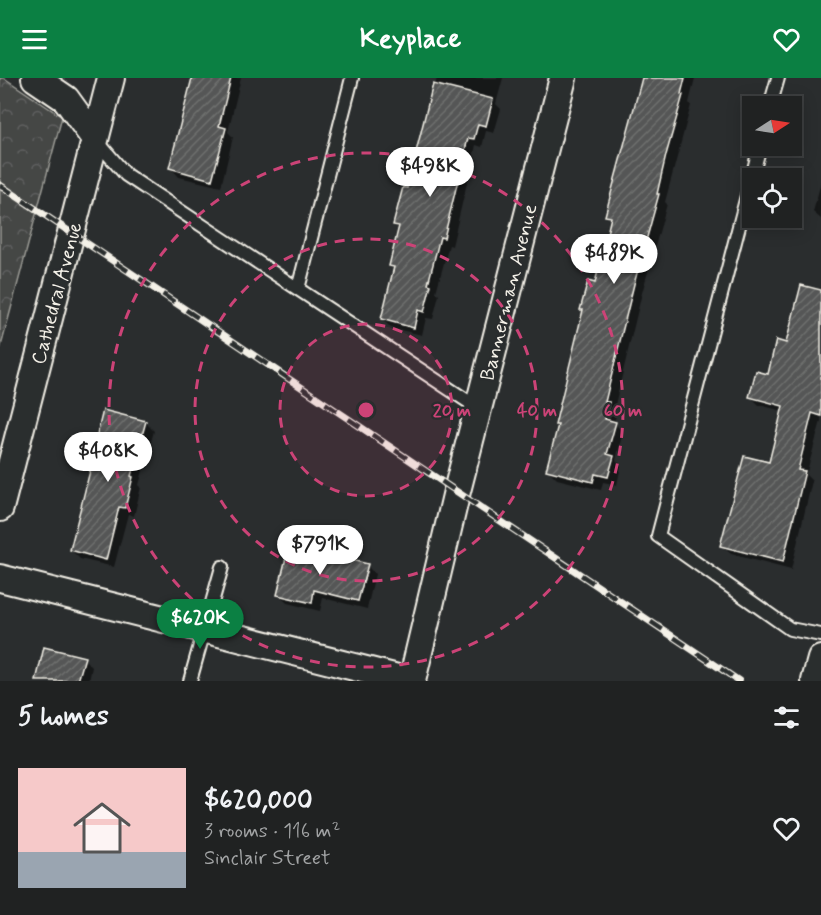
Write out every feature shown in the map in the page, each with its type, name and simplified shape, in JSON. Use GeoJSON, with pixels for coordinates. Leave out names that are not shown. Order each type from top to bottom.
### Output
{"type":"FeatureCollection","features":[{"type":"Feature","properties":{"kind":"street"},"geometry":{"type":"LineString","coordinates":[[35,78],[66,99],[95,139]]}},
{"type":"Feature","properties":{"kind":"street","name":"Cathedral Avenue"},"geometry":{"type":"LineString","coordinates":[[0,508],[111,78]]}},
{"type":"Feature","properties":{"kind":"street","name":"Bannerman Avenue"},"geometry":{"type":"LineString","coordinates":[[411,681],[563,78]]}},
{"type":"Feature","properties":{"kind":"street"},"geometry":{"type":"LineString","coordinates":[[0,578],[411,681]]}},
{"type":"Feature","properties":{"kind":"street"},"geometry":{"type":"LineString","coordinates":[[815,681],[821,659]]}},
{"type":"Feature","properties":{"kind":"lane"},"geometry":{"type":"LineString","coordinates":[[298,289],[352,78]]}},
{"type":"Feature","properties":{"kind":"lane"},"geometry":{"type":"LineString","coordinates":[[773,96],[778,78]]}},
{"type":"Feature","properties":{"kind":"lane"},"geometry":{"type":"LineString","coordinates":[[95,139],[126,174],[478,408]]}},
{"type":"Feature","properties":{"kind":"lane"},"geometry":{"type":"LineString","coordinates":[[757,156],[658,536],[789,629],[821,635]]}},
{"type":"Feature","properties":{"kind":"lane"},"geometry":{"type":"LineString","coordinates":[[190,681],[222,567]]}},
{"type":"Feature","properties":{"kind":"green space"},"geometry":{"type":"Polygon","coordinates":[[[0,78],[4,78],[62,117],[0,350],[0,78]]]}},
{"type":"Feature","properties":{"kind":"building"},"geometry":{"type":"Polygon","coordinates":[[[192,78],[231,78],[219,126],[226,128],[212,180],[169,168],[192,78]]]}},
{"type":"Feature","properties":{"kind":"building"},"geometry":{"type":"Polygon","coordinates":[[[642,78],[685,78],[681,94],[683,95],[657,194],[659,194],[605,402],[609,402],[605,419],[616,422],[607,454],[614,456],[608,477],[595,474],[593,482],[546,470],[583,310],[580,310],[588,281],[595,283],[611,217],[605,216],[642,78]]]}},
{"type":"Feature","properties":{"kind":"building"},"geometry":{"type":"Polygon","coordinates":[[[433,84],[493,99],[486,126],[478,124],[474,139],[468,138],[444,238],[440,237],[428,284],[431,285],[424,312],[418,310],[414,328],[381,319],[394,267],[389,266],[399,226],[393,225],[403,187],[407,188],[433,84]]]}},
{"type":"Feature","properties":{"kind":"building"},"geometry":{"type":"Polygon","coordinates":[[[801,285],[821,290],[821,416],[812,413],[798,470],[805,471],[783,562],[720,546],[744,456],[769,462],[783,406],[749,397],[756,371],[768,374],[776,340],[786,343],[801,285]]]}},
{"type":"Feature","properties":{"kind":"building"},"geometry":{"type":"Polygon","coordinates":[[[103,410],[146,421],[125,508],[119,507],[106,560],[70,550],[103,410]]]}},
{"type":"Feature","properties":{"kind":"building"},"geometry":{"type":"Polygon","coordinates":[[[289,545],[368,564],[358,601],[314,590],[312,603],[277,595],[289,545]]]}},
{"type":"Feature","properties":{"kind":"building"},"geometry":{"type":"Polygon","coordinates":[[[44,647],[85,657],[78,681],[36,681],[44,647]]]}},
{"type":"Feature","properties":{"kind":"railway"},"geometry":{"type":"LineString","coordinates":[[0,185],[739,681]]}}]}
